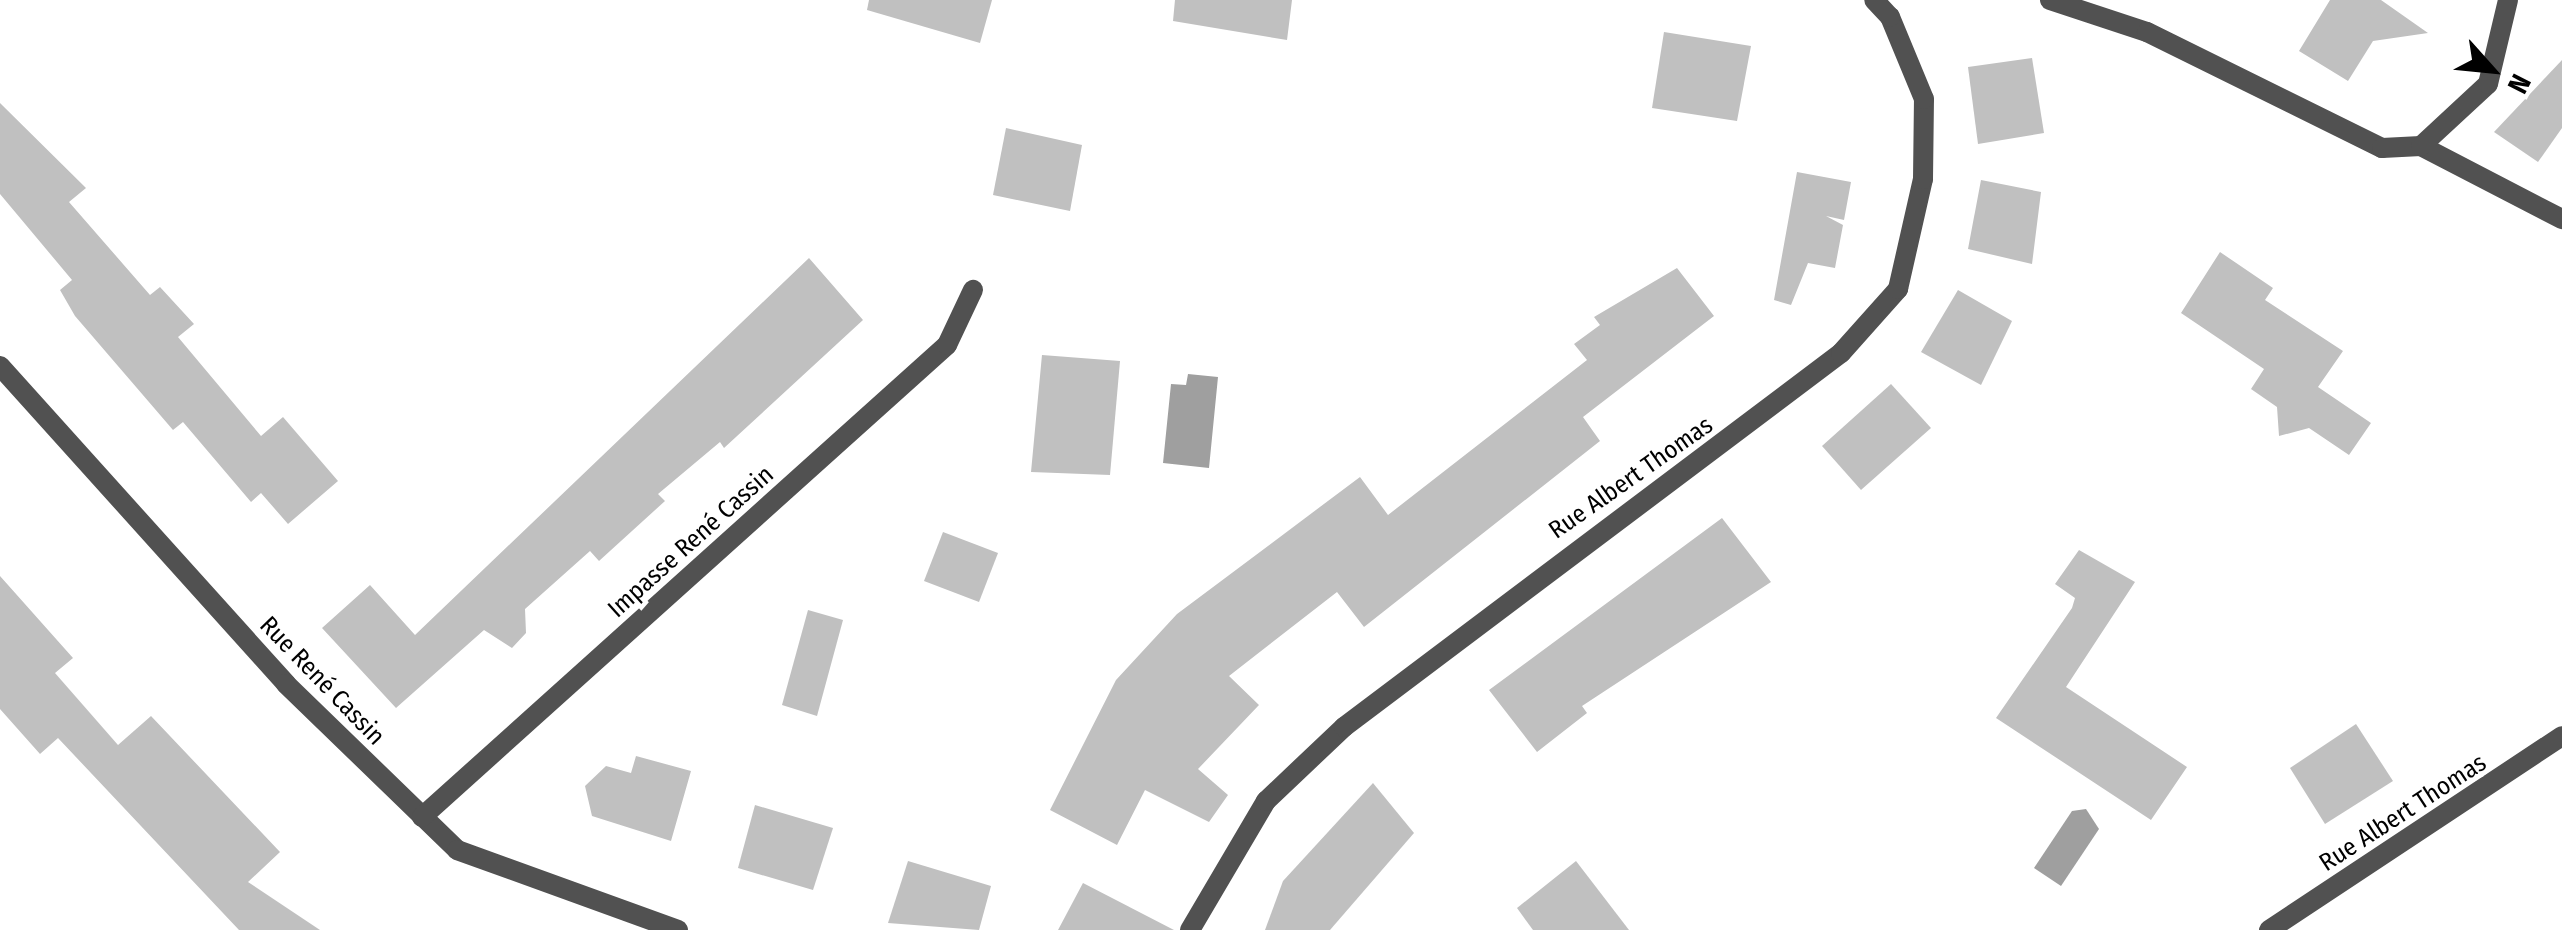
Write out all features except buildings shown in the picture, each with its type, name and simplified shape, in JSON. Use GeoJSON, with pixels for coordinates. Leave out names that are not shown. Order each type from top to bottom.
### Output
{"type":"FeatureCollection","features":[{"type":"Feature","properties":{"kind":"street","name":"Rue Albert Thomas"},"geometry":{"type":"LineString","coordinates":[[1190,930],[1266,801],[1344,727],[1840,353],[1898,289],[1922,179],[1924,98],[1890,16],[1874,0]]}},
{"type":"Feature","properties":{"kind":"street"},"geometry":{"type":"LineString","coordinates":[[2050,0],[2148,32],[2348,138],[2420,146],[2562,219]]}},
{"type":"Feature","properties":{"kind":"street"},"geometry":{"type":"LineString","coordinates":[[2420,146],[2488,84],[2508,0]]}},
{"type":"Feature","properties":{"kind":"street","name":"Impasse René Cassin"},"geometry":{"type":"LineString","coordinates":[[422,817],[947,345],[973,290]]}},
{"type":"Feature","properties":{"kind":"street","name":"Rue René Cassin"},"geometry":{"type":"LineString","coordinates":[[0,366],[286,684],[458,850],[678,930]]}},
{"type":"Feature","properties":{"kind":"street","name":"Rue Albert Thomas"},"geometry":{"type":"LineString","coordinates":[[2269,930],[2562,736]]}},
{"type":"Feature","properties":{"kind":"shaded area"},"geometry":{"type":"Polygon","coordinates":[[[1188,374],[1218,377],[1209,468],[1163,463],[1171,384],[1186,385],[1188,374]]]}},
{"type":"Feature","properties":{"kind":"shaded area"},"geometry":{"type":"Polygon","coordinates":[[[2086,809],[2099,829],[2061,886],[2034,868],[2072,811],[2086,809]]]}}]}
